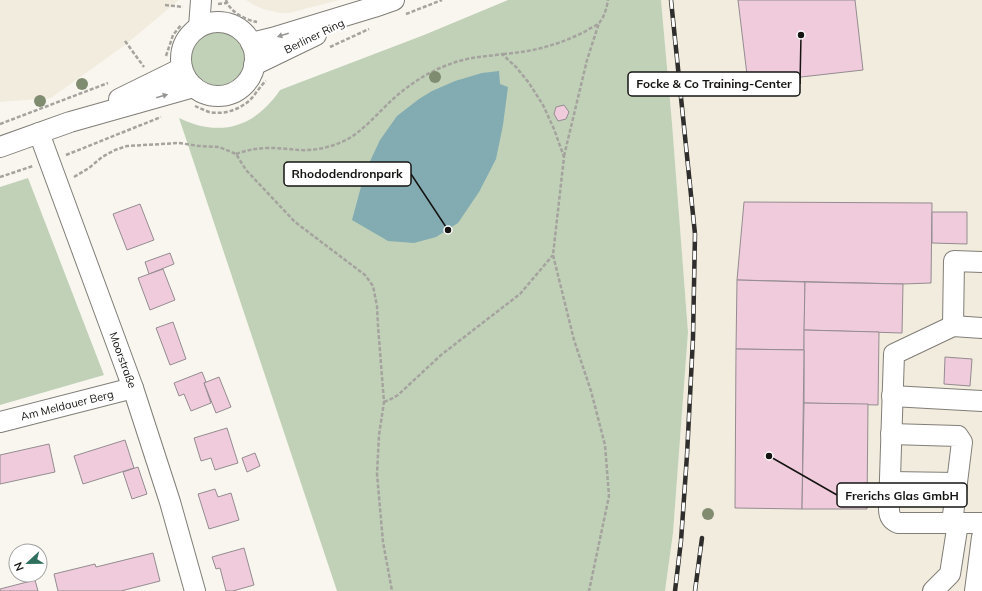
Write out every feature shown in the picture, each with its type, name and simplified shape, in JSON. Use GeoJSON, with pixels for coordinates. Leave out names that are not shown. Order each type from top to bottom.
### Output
{"type":"FeatureCollection","features":[{"type":"Feature","properties":{"kind":"street"},"geometry":{"type":"LineString","coordinates":[[194,96],[182,68],[181,54],[188,37],[222,1]]}},
{"type":"Feature","properties":{"kind":"street"},"geometry":{"type":"LineString","coordinates":[[194,4],[200,23]]}},
{"type":"Feature","properties":{"kind":"street","name":"Berliner Ring"},"geometry":{"type":"LineString","coordinates":[[254,65],[374,7]]}},
{"type":"Feature","properties":{"kind":"street","name":"Berliner Ring"},"geometry":{"type":"LineString","coordinates":[[251,43],[374,7],[397,8]]}},
{"type":"Feature","properties":{"kind":"street"},"geometry":{"type":"LineString","coordinates":[[0,147],[70,122],[194,96],[202,92],[222,95],[238,90],[250,77],[254,65],[254,56],[251,43],[246,35],[231,25],[200,23]]}},
{"type":"Feature","properties":{"kind":"street"},"geometry":{"type":"LineString","coordinates":[[70,122],[182,68]]}},
{"type":"Feature","properties":{"kind":"street","name":"Moorstraße"},"geometry":{"type":"LineString","coordinates":[[39,132],[133,388],[170,502],[195,591]]}},
{"type":"Feature","properties":{"kind":"street"},"geometry":{"type":"LineString","coordinates":[[952,326],[954,261],[982,262]]}},
{"type":"Feature","properties":{"kind":"street"},"geometry":{"type":"LineString","coordinates":[[982,328],[952,326],[894,354],[889,515],[892,520],[898,523],[982,524]]}},
{"type":"Feature","properties":{"kind":"street","name":"Am Meldauer Berg"},"geometry":{"type":"LineString","coordinates":[[0,422],[133,388]]}},
{"type":"Feature","properties":{"kind":"street"},"geometry":{"type":"LineString","coordinates":[[892,396],[982,401]]}},
{"type":"Feature","properties":{"kind":"street"},"geometry":{"type":"LineString","coordinates":[[891,434],[958,436],[962,442],[957,483],[950,574],[936,590]]}},
{"type":"Feature","properties":{"kind":"street"},"geometry":{"type":"LineString","coordinates":[[890,482],[957,483]]}},
{"type":"Feature","properties":{"kind":"street"},"geometry":{"type":"LineString","coordinates":[[975,591],[982,537]]}},
{"type":"Feature","properties":{"kind":"path"},"geometry":{"type":"LineString","coordinates":[[397,8],[442,0]]}},
{"type":"Feature","properties":{"kind":"path"},"geometry":{"type":"LineString","coordinates":[[589,591],[609,496],[606,445],[591,391],[574,340],[553,255],[564,157],[587,60],[599,23],[606,10],[608,0]]}},
{"type":"Feature","properties":{"kind":"path"},"geometry":{"type":"LineString","coordinates":[[165,5],[194,4]]}},
{"type":"Feature","properties":{"kind":"path"},"geometry":{"type":"LineString","coordinates":[[165,58],[172,35],[181,25],[200,23]]}},
{"type":"Feature","properties":{"kind":"path"},"geometry":{"type":"LineString","coordinates":[[236,154],[252,149],[268,148],[301,150],[327,148],[347,139],[364,127],[409,85],[428,73],[472,58],[535,51],[578,35],[599,23]]}},
{"type":"Feature","properties":{"kind":"path"},"geometry":{"type":"LineString","coordinates":[[325,49],[374,27]]}},
{"type":"Feature","properties":{"kind":"path"},"geometry":{"type":"LineString","coordinates":[[124,41],[146,70]]}},
{"type":"Feature","properties":{"kind":"path"},"geometry":{"type":"LineString","coordinates":[[502,54],[525,78],[543,105],[554,129],[564,157]]}},
{"type":"Feature","properties":{"kind":"path"},"geometry":{"type":"LineString","coordinates":[[194,96],[208,111],[218,113],[227,112],[240,108],[250,100],[264,82],[270,78]]}},
{"type":"Feature","properties":{"kind":"path"},"geometry":{"type":"LineString","coordinates":[[0,124],[109,83]]}},
{"type":"Feature","properties":{"kind":"path"},"geometry":{"type":"LineString","coordinates":[[63,156],[163,116]]}},
{"type":"Feature","properties":{"kind":"path"},"geometry":{"type":"LineString","coordinates":[[58,184],[76,176],[109,153],[127,146],[179,144],[218,147],[236,154],[246,170],[296,222],[365,275],[373,286],[377,306],[384,402],[379,435],[377,474],[383,542],[392,591]]}},
{"type":"Feature","properties":{"kind":"path"},"geometry":{"type":"LineString","coordinates":[[0,177],[32,166]]}},
{"type":"Feature","properties":{"kind":"path"},"geometry":{"type":"LineString","coordinates":[[384,402],[398,395],[441,355],[520,294],[553,255]]}},
{"type":"Feature","properties":{"kind":"shaded area"},"geometry":{"type":"Polygon","coordinates":[[[0,0],[179,0],[125,45],[51,98],[0,102],[0,0]]]}},
{"type":"Feature","properties":{"kind":"shaded area"},"geometry":{"type":"Polygon","coordinates":[[[246,0],[339,0],[289,13],[280,13],[263,9],[246,0]]]}},
{"type":"Feature","properties":{"kind":"shaded area"},"geometry":{"type":"Polygon","coordinates":[[[661,0],[982,0],[982,591],[665,591],[673,533],[688,332],[661,0]]]}},
{"type":"Feature","properties":{"kind":"green space"},"geometry":{"type":"Polygon","coordinates":[[[508,0],[661,0],[688,332],[673,533],[665,591],[337,591],[179,118],[194,124],[209,127],[222,128],[236,125],[259,113],[270,103],[280,90],[424,35],[508,0]]]}},
{"type":"Feature","properties":{"kind":"green space"},"geometry":{"type":"Polygon","coordinates":[[[218,27],[230,30],[241,36],[247,47],[250,59],[247,71],[241,82],[230,88],[218,91],[206,88],[195,82],[189,71],[186,59],[189,47],[195,36],[206,30],[218,27]]]}},
{"type":"Feature","properties":{"kind":"green space"},"geometry":{"type":"Polygon","coordinates":[[[28,178],[104,375],[0,405],[0,187],[28,178]]]}},
{"type":"Feature","properties":{"kind":"water"},"geometry":{"type":"Polygon","coordinates":[[[499,71],[500,84],[508,87],[503,125],[496,159],[479,192],[458,223],[436,237],[414,243],[388,241],[352,220],[365,172],[380,140],[397,116],[432,91],[455,81],[482,73],[499,71]]]}},
{"type":"Feature","properties":{"kind":"building"},"geometry":{"type":"Polygon","coordinates":[[[738,0],[855,0],[863,70],[748,83],[738,0]]]}},
{"type":"Feature","properties":{"kind":"building"},"geometry":{"type":"Polygon","coordinates":[[[564,105],[569,112],[566,119],[558,121],[554,114],[556,107],[564,105]]]}},
{"type":"Feature","properties":{"kind":"building"},"geometry":{"type":"Polygon","coordinates":[[[744,202],[932,203],[931,283],[903,284],[737,280],[744,202]]]}},
{"type":"Feature","properties":{"kind":"building"},"geometry":{"type":"Polygon","coordinates":[[[140,204],[154,240],[127,250],[113,214],[140,204]]]}},
{"type":"Feature","properties":{"kind":"building"},"geometry":{"type":"Polygon","coordinates":[[[932,212],[967,212],[967,244],[932,243],[932,212]]]}},
{"type":"Feature","properties":{"kind":"building"},"geometry":{"type":"Polygon","coordinates":[[[170,253],[174,264],[149,274],[145,262],[170,253]]]}},
{"type":"Feature","properties":{"kind":"building"},"geometry":{"type":"Polygon","coordinates":[[[163,269],[175,300],[150,310],[138,278],[163,269]]]}},
{"type":"Feature","properties":{"kind":"building"},"geometry":{"type":"Polygon","coordinates":[[[737,280],[805,282],[804,350],[736,349],[737,280]]]}},
{"type":"Feature","properties":{"kind":"building"},"geometry":{"type":"Polygon","coordinates":[[[805,282],[903,284],[902,333],[804,330],[805,282]]]}},
{"type":"Feature","properties":{"kind":"building"},"geometry":{"type":"Polygon","coordinates":[[[173,322],[186,359],[170,365],[156,328],[173,322]]]}},
{"type":"Feature","properties":{"kind":"building"},"geometry":{"type":"Polygon","coordinates":[[[804,330],[879,332],[878,405],[804,403],[804,330]]]}},
{"type":"Feature","properties":{"kind":"building"},"geometry":{"type":"Polygon","coordinates":[[[736,349],[804,350],[802,509],[735,508],[736,349]]]}},
{"type":"Feature","properties":{"kind":"building"},"geometry":{"type":"Polygon","coordinates":[[[945,357],[972,359],[970,386],[944,384],[945,357]]]}},
{"type":"Feature","properties":{"kind":"building"},"geometry":{"type":"Polygon","coordinates":[[[202,372],[211,403],[191,411],[184,394],[179,396],[174,383],[202,372]]]}},
{"type":"Feature","properties":{"kind":"building"},"geometry":{"type":"Polygon","coordinates":[[[219,377],[231,407],[216,413],[204,383],[219,377]]]}},
{"type":"Feature","properties":{"kind":"building"},"geometry":{"type":"Polygon","coordinates":[[[804,403],[868,404],[867,509],[802,509],[804,403]]]}},
{"type":"Feature","properties":{"kind":"building"},"geometry":{"type":"Polygon","coordinates":[[[227,428],[238,463],[215,470],[211,458],[201,461],[194,438],[227,428]]]}},
{"type":"Feature","properties":{"kind":"building"},"geometry":{"type":"Polygon","coordinates":[[[125,440],[134,468],[83,484],[74,456],[125,440]]]}},
{"type":"Feature","properties":{"kind":"building"},"geometry":{"type":"Polygon","coordinates":[[[49,444],[55,472],[0,484],[0,455],[49,444]]]}},
{"type":"Feature","properties":{"kind":"building"},"geometry":{"type":"Polygon","coordinates":[[[255,453],[260,466],[247,472],[242,458],[255,453]]]}},
{"type":"Feature","properties":{"kind":"building"},"geometry":{"type":"Polygon","coordinates":[[[138,467],[147,494],[132,499],[123,472],[138,467]]]}},
{"type":"Feature","properties":{"kind":"building"},"geometry":{"type":"Polygon","coordinates":[[[215,489],[218,497],[231,493],[239,520],[209,529],[198,494],[215,489]]]}},
{"type":"Feature","properties":{"kind":"building"},"geometry":{"type":"Polygon","coordinates":[[[244,548],[254,585],[233,591],[226,591],[220,568],[216,569],[212,557],[244,548]]]}},
{"type":"Feature","properties":{"kind":"building"},"geometry":{"type":"Polygon","coordinates":[[[153,553],[160,581],[121,591],[58,591],[54,574],[95,564],[96,567],[153,553]]]}},
{"type":"Feature","properties":{"kind":"building"},"geometry":{"type":"Polygon","coordinates":[[[23,583],[36,583],[38,591],[0,591],[0,589],[23,583]]]}},
{"type":"Feature","properties":{"kind":"railway"},"geometry":{"type":"LineString","coordinates":[[671,0],[695,234],[693,338],[687,455],[681,541],[675,591]]}},
{"type":"Feature","properties":{"kind":"railway"},"geometry":{"type":"LineString","coordinates":[[695,591],[702,538]]}},
{"type":"Feature","properties":{"kind":"place","name":"Focke & Co Training-Center"},"geometry":{"type":"Point","coordinates":[801,35]}},
{"type":"Feature","properties":{"kind":"place","name":"Rhododendronpark"},"geometry":{"type":"Point","coordinates":[448,230]}},
{"type":"Feature","properties":{"kind":"place","name":"Frerichs Glas GmbH"},"geometry":{"type":"Point","coordinates":[769,456]}}]}
